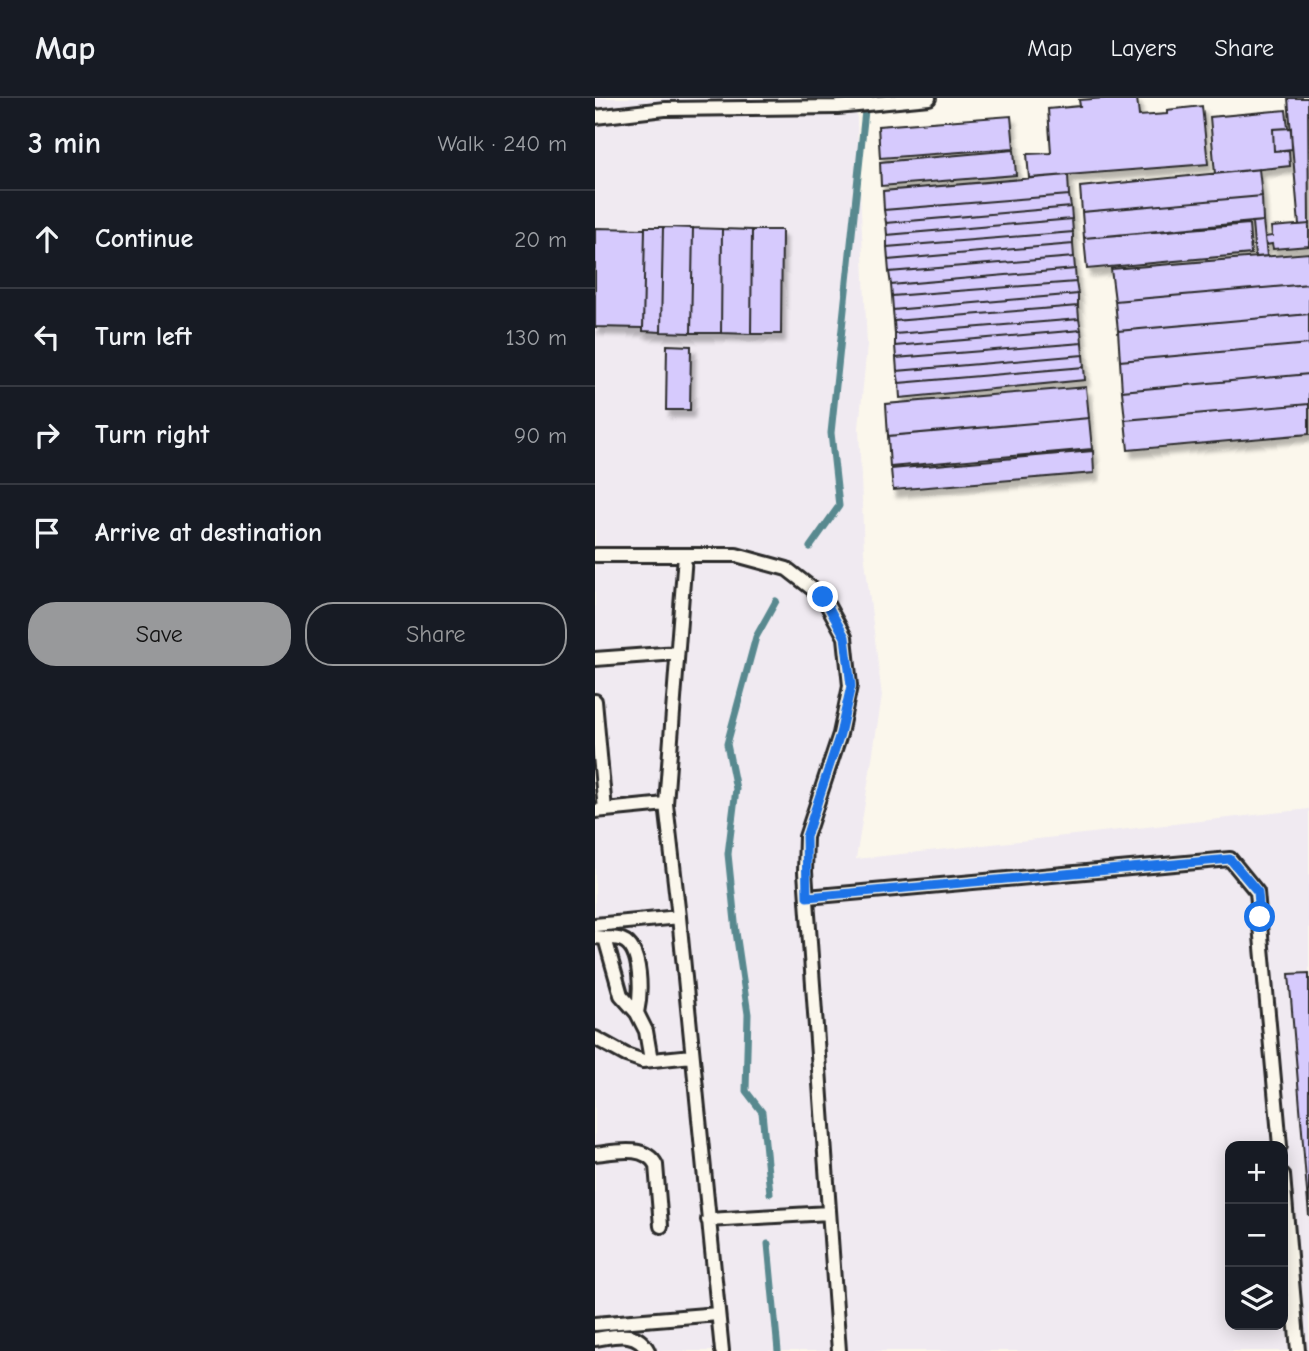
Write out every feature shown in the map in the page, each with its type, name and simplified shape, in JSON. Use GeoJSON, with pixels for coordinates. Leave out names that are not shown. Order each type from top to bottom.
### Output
{"type":"FeatureCollection","features":[{"type":"Feature","properties":{"kind":"lane"},"geometry":{"type":"LineString","coordinates":[[595,117],[665,109],[878,104],[929,98]]}},
{"type":"Feature","properties":{"kind":"lane"},"geometry":{"type":"LineString","coordinates":[[595,555],[736,555],[787,569],[823,597],[845,637],[851,686],[840,734],[806,837],[807,897],[839,1351]]}},
{"type":"Feature","properties":{"kind":"lane"},"geometry":{"type":"LineString","coordinates":[[685,555],[666,804],[722,1351]]}},
{"type":"Feature","properties":{"kind":"lane"},"geometry":{"type":"LineString","coordinates":[[595,659],[677,653]]}},
{"type":"Feature","properties":{"kind":"lane"},"geometry":{"type":"LineString","coordinates":[[595,701],[600,811],[666,804]]}},
{"type":"Feature","properties":{"kind":"lane"},"geometry":{"type":"LineString","coordinates":[[807,897],[1230,859],[1258,892],[1280,1141]]}},
{"type":"Feature","properties":{"kind":"lane"},"geometry":{"type":"LineString","coordinates":[[595,925],[679,917]]}},
{"type":"Feature","properties":{"kind":"lane"},"geometry":{"type":"LineString","coordinates":[[637,1013],[641,992],[632,949],[623,940],[600,937],[621,995],[637,1013],[646,1031],[651,1060]]}},
{"type":"Feature","properties":{"kind":"lane"},"geometry":{"type":"LineString","coordinates":[[595,1038],[643,1061],[692,1056]]}},
{"type":"Feature","properties":{"kind":"lane"},"geometry":{"type":"LineString","coordinates":[[595,1154],[641,1152],[654,1160],[661,1226]]}},
{"type":"Feature","properties":{"kind":"lane"},"geometry":{"type":"LineString","coordinates":[[1285,1204],[1298,1351]]}},
{"type":"Feature","properties":{"kind":"lane"},"geometry":{"type":"LineString","coordinates":[[708,1220],[829,1213]]}},
{"type":"Feature","properties":{"kind":"lane"},"geometry":{"type":"LineString","coordinates":[[595,1324],[718,1314]]}},
{"type":"Feature","properties":{"kind":"lane"},"geometry":{"type":"LineString","coordinates":[[595,1339],[624,1335],[635,1337],[643,1343],[647,1351]]}},
{"type":"Feature","properties":{"kind":"shaded area"},"geometry":{"type":"Polygon","coordinates":[[[595,98],[856,98],[867,345],[859,428],[864,552],[882,696],[856,859],[1309,809],[1309,1351],[595,1351],[595,98]]]}},
{"type":"Feature","properties":{"kind":"building"},"geometry":{"type":"Polygon","coordinates":[[[1137,98],[1139,116],[1167,114],[1167,110],[1202,106],[1208,164],[1029,178],[1027,154],[1051,153],[1048,109],[1080,106],[1079,100],[1137,98]]]}},
{"type":"Feature","properties":{"kind":"building"},"geometry":{"type":"Polygon","coordinates":[[[1288,98],[1308,98],[1309,224],[1299,225],[1288,98]]]}},
{"type":"Feature","properties":{"kind":"building"},"geometry":{"type":"Polygon","coordinates":[[[1286,110],[1288,128],[1273,129],[1274,151],[1289,150],[1290,166],[1215,174],[1210,117],[1286,110]]]}},
{"type":"Feature","properties":{"kind":"building"},"geometry":{"type":"Polygon","coordinates":[[[1011,116],[1014,148],[880,158],[878,126],[1011,116]]]}},
{"type":"Feature","properties":{"kind":"building"},"geometry":{"type":"Polygon","coordinates":[[[1291,128],[1292,149],[1274,151],[1273,129],[1291,128]]]}},
{"type":"Feature","properties":{"kind":"building"},"geometry":{"type":"Polygon","coordinates":[[[1014,150],[1016,175],[881,186],[880,162],[1014,150]]]}},
{"type":"Feature","properties":{"kind":"building"},"geometry":{"type":"Polygon","coordinates":[[[1259,169],[1262,196],[1082,212],[1080,187],[1259,169]]]}},
{"type":"Feature","properties":{"kind":"building"},"geometry":{"type":"Polygon","coordinates":[[[1068,175],[1069,195],[884,210],[883,191],[1068,175]]]}},
{"type":"Feature","properties":{"kind":"building"},"geometry":{"type":"Polygon","coordinates":[[[1069,195],[1071,207],[886,223],[884,210],[1069,195]]]}},
{"type":"Feature","properties":{"kind":"building"},"geometry":{"type":"Polygon","coordinates":[[[1262,196],[1263,221],[1084,238],[1082,212],[1262,196]]]}},
{"type":"Feature","properties":{"kind":"building"},"geometry":{"type":"Polygon","coordinates":[[[1071,207],[1072,219],[887,235],[886,223],[1071,207]]]}},
{"type":"Feature","properties":{"kind":"building"},"geometry":{"type":"Polygon","coordinates":[[[1072,219],[1073,232],[887,247],[887,235],[1072,219]]]}},
{"type":"Feature","properties":{"kind":"building"},"geometry":{"type":"Polygon","coordinates":[[[1263,221],[1267,256],[1255,257],[1252,222],[1263,221]]]}},
{"type":"Feature","properties":{"kind":"building"},"geometry":{"type":"Polygon","coordinates":[[[1249,224],[1251,254],[1087,269],[1084,238],[1249,224]]]}},
{"type":"Feature","properties":{"kind":"building"},"geometry":{"type":"Polygon","coordinates":[[[1309,224],[1309,246],[1273,249],[1272,244],[1266,245],[1265,237],[1272,236],[1271,227],[1309,224]]]}},
{"type":"Feature","properties":{"kind":"building"},"geometry":{"type":"Polygon","coordinates":[[[645,227],[663,227],[661,332],[643,331],[645,227]]]}},
{"type":"Feature","properties":{"kind":"building"},"geometry":{"type":"Polygon","coordinates":[[[663,227],[693,228],[691,333],[661,332],[663,227]]]}},
{"type":"Feature","properties":{"kind":"building"},"geometry":{"type":"Polygon","coordinates":[[[595,228],[645,229],[643,328],[595,327],[595,228]]]}},
{"type":"Feature","properties":{"kind":"building"},"geometry":{"type":"Polygon","coordinates":[[[693,228],[722,229],[721,333],[691,333],[693,228]]]}},
{"type":"Feature","properties":{"kind":"building"},"geometry":{"type":"Polygon","coordinates":[[[722,229],[752,230],[751,334],[721,333],[722,229]]]}},
{"type":"Feature","properties":{"kind":"building"},"geometry":{"type":"Polygon","coordinates":[[[752,230],[782,230],[781,334],[751,334],[752,230]]]}},
{"type":"Feature","properties":{"kind":"building"},"geometry":{"type":"Polygon","coordinates":[[[1073,232],[1073,244],[888,260],[887,247],[1073,232]]]}},
{"type":"Feature","properties":{"kind":"building"},"geometry":{"type":"Polygon","coordinates":[[[1073,244],[1074,257],[889,272],[888,260],[1073,244]]]}},
{"type":"Feature","properties":{"kind":"building"},"geometry":{"type":"Polygon","coordinates":[[[1309,253],[1309,284],[1115,301],[1111,269],[1309,253]]]}},
{"type":"Feature","properties":{"kind":"building"},"geometry":{"type":"Polygon","coordinates":[[[1074,257],[1075,269],[891,285],[889,272],[1074,257]]]}},
{"type":"Feature","properties":{"kind":"building"},"geometry":{"type":"Polygon","coordinates":[[[1075,269],[1076,282],[892,296],[891,285],[1075,269]]]}},
{"type":"Feature","properties":{"kind":"building"},"geometry":{"type":"Polygon","coordinates":[[[1076,282],[1078,294],[893,310],[892,296],[1076,282]]]}},
{"type":"Feature","properties":{"kind":"building"},"geometry":{"type":"Polygon","coordinates":[[[1309,284],[1309,314],[1118,331],[1115,301],[1309,284]]]}},
{"type":"Feature","properties":{"kind":"building"},"geometry":{"type":"Polygon","coordinates":[[[1078,294],[1078,306],[894,321],[893,310],[1078,294]]]}},
{"type":"Feature","properties":{"kind":"building"},"geometry":{"type":"Polygon","coordinates":[[[1078,306],[1079,319],[895,334],[894,321],[1078,306]]]}},
{"type":"Feature","properties":{"kind":"building"},"geometry":{"type":"Polygon","coordinates":[[[1309,314],[1309,344],[1120,361],[1118,331],[1309,314]]]}},
{"type":"Feature","properties":{"kind":"building"},"geometry":{"type":"Polygon","coordinates":[[[1079,319],[1081,330],[895,346],[895,334],[1079,319]]]}},
{"type":"Feature","properties":{"kind":"building"},"geometry":{"type":"Polygon","coordinates":[[[1081,330],[1082,343],[896,358],[895,346],[1081,330]]]}},
{"type":"Feature","properties":{"kind":"building"},"geometry":{"type":"Polygon","coordinates":[[[1082,343],[1083,355],[897,371],[896,358],[1082,343]]]}},
{"type":"Feature","properties":{"kind":"building"},"geometry":{"type":"Polygon","coordinates":[[[1309,344],[1309,374],[1122,391],[1120,361],[1309,344]]]}},
{"type":"Feature","properties":{"kind":"building"},"geometry":{"type":"Polygon","coordinates":[[[667,345],[691,346],[690,410],[666,410],[667,345]]]}},
{"type":"Feature","properties":{"kind":"building"},"geometry":{"type":"Polygon","coordinates":[[[1083,355],[1084,367],[899,383],[897,371],[1083,355]]]}},
{"type":"Feature","properties":{"kind":"building"},"geometry":{"type":"Polygon","coordinates":[[[1084,367],[1085,380],[900,398],[899,383],[1084,367]]]}},
{"type":"Feature","properties":{"kind":"building"},"geometry":{"type":"Polygon","coordinates":[[[1309,374],[1309,404],[1125,420],[1122,391],[1309,374]]]}},
{"type":"Feature","properties":{"kind":"building"},"geometry":{"type":"Polygon","coordinates":[[[1086,387],[1089,418],[888,436],[886,404],[1086,387]]]}},
{"type":"Feature","properties":{"kind":"building"},"geometry":{"type":"Polygon","coordinates":[[[1309,404],[1309,434],[1128,450],[1125,420],[1309,404]]]}},
{"type":"Feature","properties":{"kind":"building"},"geometry":{"type":"Polygon","coordinates":[[[1089,418],[1092,449],[890,467],[888,436],[1089,418]]]}},
{"type":"Feature","properties":{"kind":"building"},"geometry":{"type":"Polygon","coordinates":[[[1093,451],[1094,473],[893,490],[891,469],[1093,451]]]}},
{"type":"Feature","properties":{"kind":"building"},"geometry":{"type":"Polygon","coordinates":[[[1309,973],[1309,1216],[1289,974],[1309,973]]]}},
{"type":"Feature","properties":{"kind":"waterway"},"geometry":{"type":"LineString","coordinates":[[810,547],[839,506],[831,433],[866,101]]}},
{"type":"Feature","properties":{"kind":"waterway"},"geometry":{"type":"LineString","coordinates":[[770,1193],[762,1112],[746,1091],[748,1014],[728,854],[736,789],[727,744],[756,637],[776,601]]}},
{"type":"Feature","properties":{"kind":"waterway"},"geometry":{"type":"LineString","coordinates":[[768,1244],[778,1351]]}},
{"type":"Feature","properties":{"kind":"route"},"geometry":{"type":"LineString","coordinates":[[823,597],[845,637],[851,686],[840,734],[806,837],[807,897],[1230,859],[1258,892],[1260,917]]}}]}
